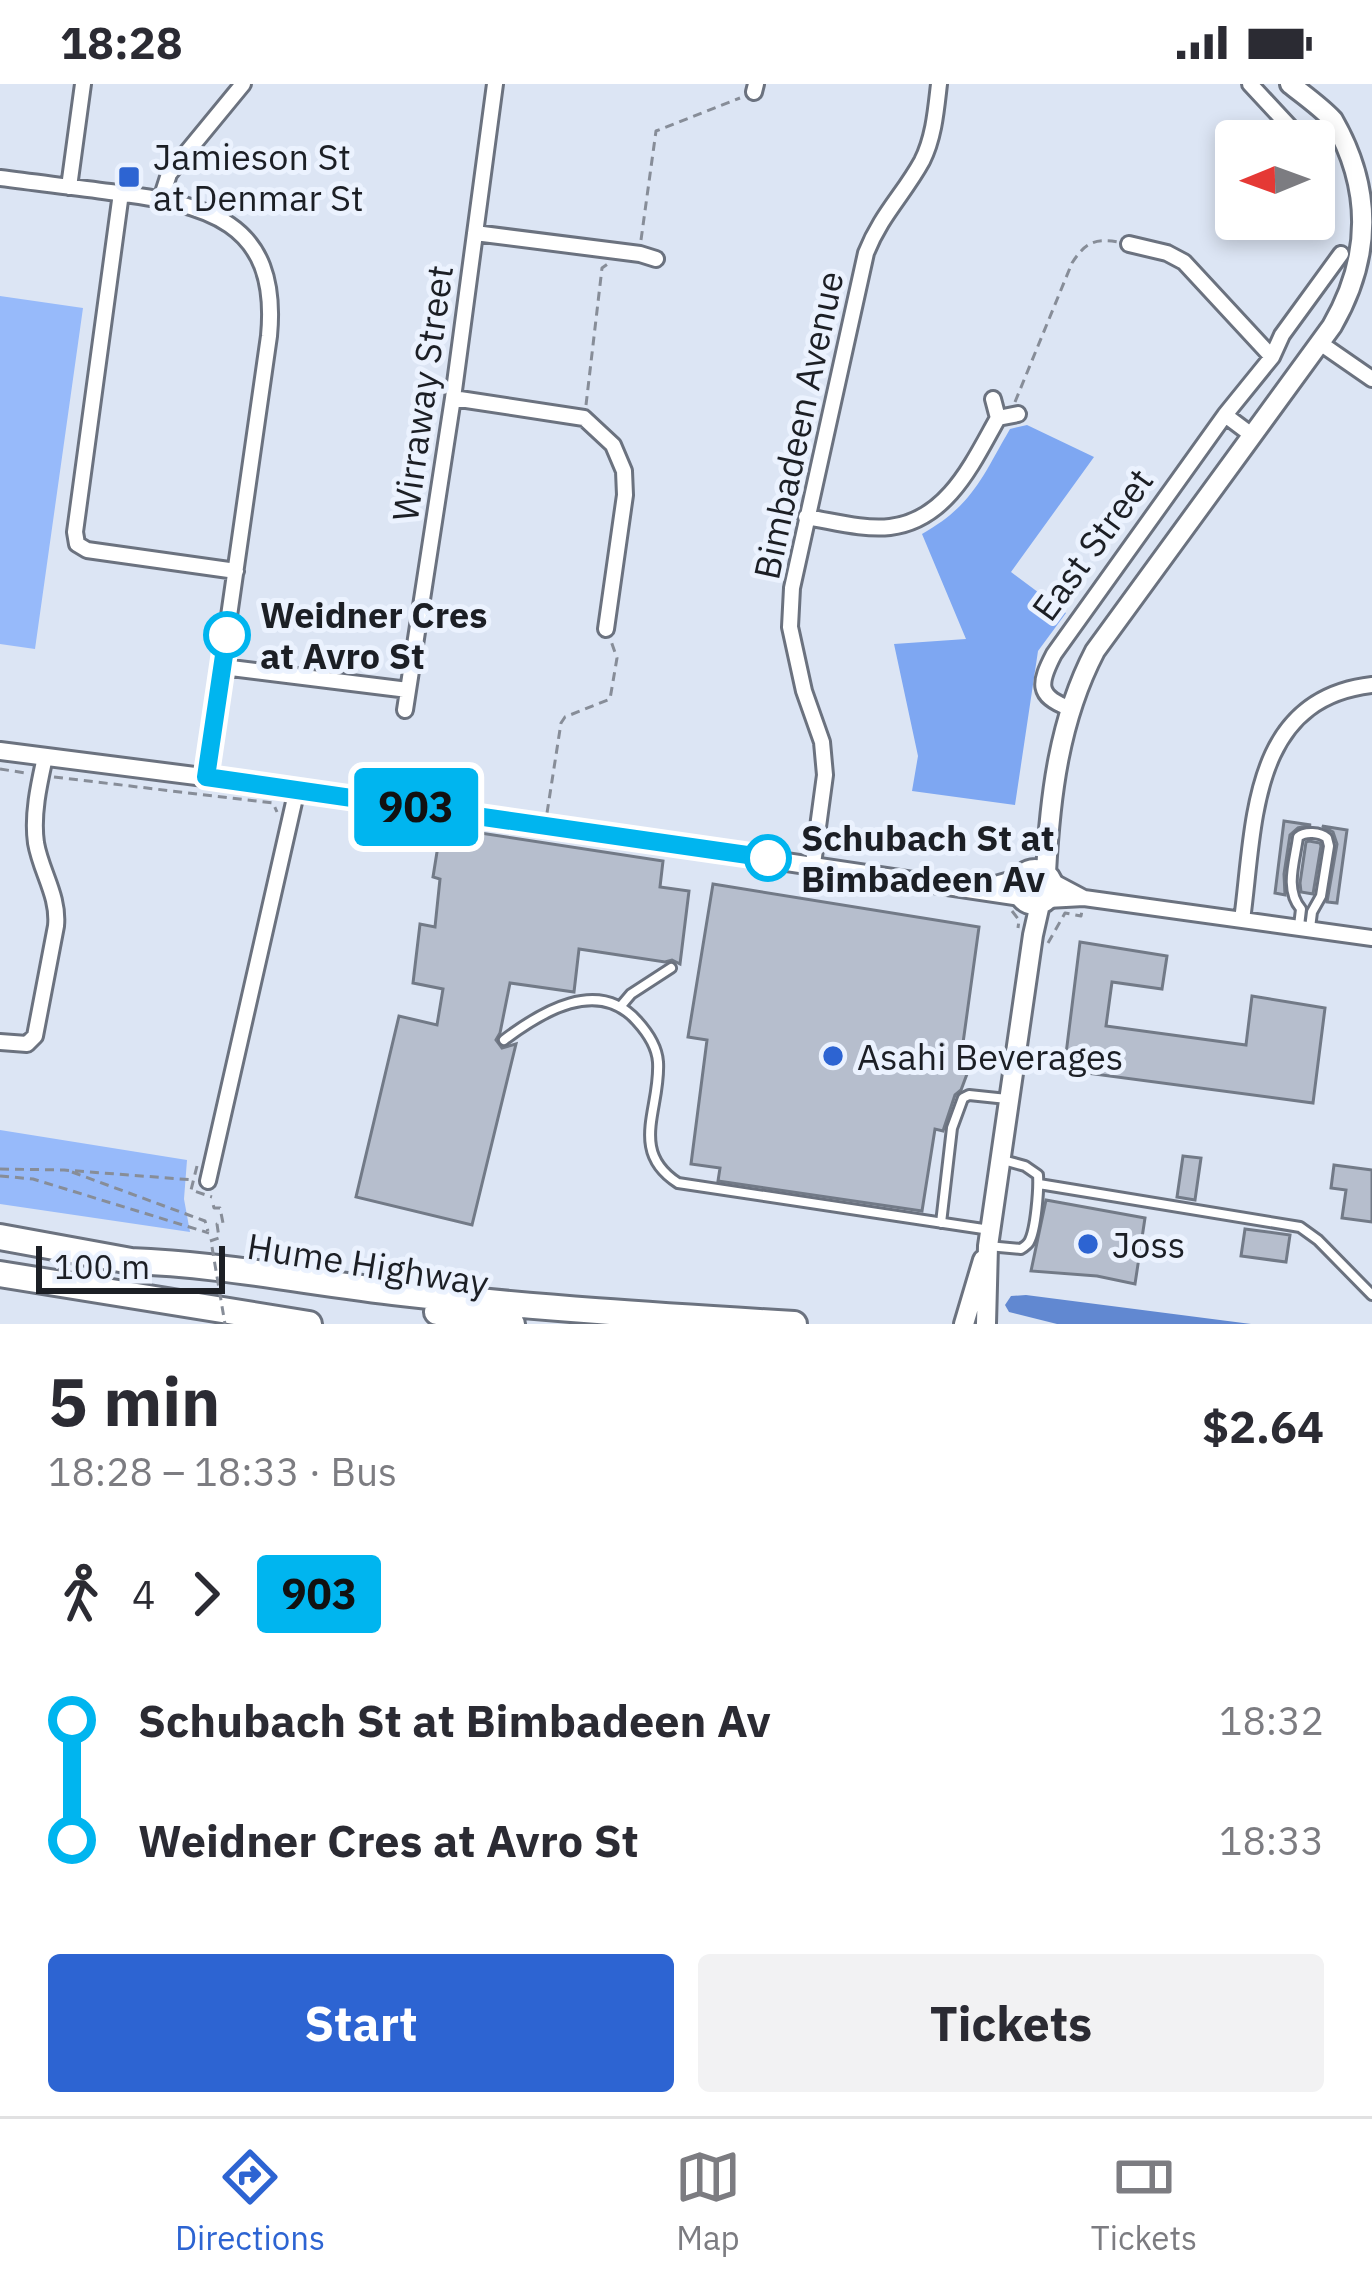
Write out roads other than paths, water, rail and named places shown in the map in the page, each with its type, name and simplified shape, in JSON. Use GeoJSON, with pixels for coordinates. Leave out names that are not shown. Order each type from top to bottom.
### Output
{"type":"FeatureCollection","features":[{"type":"Feature","properties":{"kind":"highway","name":"Hume Highway"},"geometry":{"type":"LineString","coordinates":[[0,1238],[512,1324]]}},
{"type":"Feature","properties":{"kind":"highway"},"geometry":{"type":"LineString","coordinates":[[130,1261],[190,1263],[397,1293],[522,1305],[794,1324]]}},
{"type":"Feature","properties":{"kind":"highway","name":"Hume Highway"},"geometry":{"type":"LineString","coordinates":[[0,1274],[309,1324]]}},
{"type":"Feature","properties":{"kind":"highway"},"geometry":{"type":"LineString","coordinates":[[0,1274],[249,1324]]}},
{"type":"Feature","properties":{"kind":"main road","name":"East Street"},"geometry":{"type":"LineString","coordinates":[[986,1324],[989,1238],[1033,939],[1032,890],[1069,708],[1095,651],[1320,343],[1365,266],[1371,239],[1370,193],[1358,159],[1332,119],[1290,84]]}},
{"type":"Feature","properties":{"kind":"main road","name":"East Street"},"geometry":{"type":"LineString","coordinates":[[964,1324],[989,1238]]}},
{"type":"Feature","properties":{"kind":"street"},"geometry":{"type":"LineString","coordinates":[[69,187],[83,84]]}},
{"type":"Feature","properties":{"kind":"street"},"geometry":{"type":"LineString","coordinates":[[161,199],[169,174],[243,84]]}},
{"type":"Feature","properties":{"kind":"street","name":"Wirraway Street"},"geometry":{"type":"LineString","coordinates":[[405,710],[495,84]]}},
{"type":"Feature","properties":{"kind":"street","name":"Bimbadeen Avenue"},"geometry":{"type":"LineString","coordinates":[[813,864],[825,775],[822,742],[804,691],[790,627],[792,588],[866,253],[876,227],[921,162],[930,140],[939,84]]}},
{"type":"Feature","properties":{"kind":"street"},"geometry":{"type":"LineString","coordinates":[[1250,84],[1284,120]]}},
{"type":"Feature","properties":{"kind":"street"},"geometry":{"type":"LineString","coordinates":[[0,178],[161,199],[199,209],[240,232],[265,266],[270,286],[269,336],[206,777]]}},
{"type":"Feature","properties":{"kind":"street"},"geometry":{"type":"LineString","coordinates":[[121,193],[77,544],[87,550],[236,572]]}},
{"type":"Feature","properties":{"kind":"street"},"geometry":{"type":"LineString","coordinates":[[475,233],[656,259]]}},
{"type":"Feature","properties":{"kind":"street"},"geometry":{"type":"LineString","coordinates":[[1130,244],[1184,262],[1272,357]]}},
{"type":"Feature","properties":{"kind":"street","name":"East Street"},"geometry":{"type":"LineString","coordinates":[[1069,708],[1044,694],[1050,662],[1225,415],[1272,357],[1282,335],[1341,254]]}},
{"type":"Feature","properties":{"kind":"street"},"geometry":{"type":"LineString","coordinates":[[1320,343],[1372,379]]}},
{"type":"Feature","properties":{"kind":"street"},"geometry":{"type":"LineString","coordinates":[[453,398],[584,418],[613,445],[625,471],[625,495],[606,629]]}},
{"type":"Feature","properties":{"kind":"street"},"geometry":{"type":"LineString","coordinates":[[806,517],[888,527],[920,517],[957,488],[1009,416],[993,398]]}},
{"type":"Feature","properties":{"kind":"street"},"geometry":{"type":"LineString","coordinates":[[1225,415],[1253,436]]}},
{"type":"Feature","properties":{"kind":"street"},"geometry":{"type":"LineString","coordinates":[[223,667],[408,690]]}},
{"type":"Feature","properties":{"kind":"street"},"geometry":{"type":"LineString","coordinates":[[1242,920],[1263,776],[1276,745],[1313,705],[1372,685]]}},
{"type":"Feature","properties":{"kind":"street"},"geometry":{"type":"LineString","coordinates":[[0,751],[43,766],[206,777],[978,890],[1032,890],[1372,938]]}},
{"type":"Feature","properties":{"kind":"street"},"geometry":{"type":"LineString","coordinates":[[0,1042],[32,1046],[58,913],[34,826],[43,766]]}},
{"type":"Feature","properties":{"kind":"street"},"geometry":{"type":"LineString","coordinates":[[200,1180],[297,789]]}},
{"type":"Feature","properties":{"kind":"lane"},"geometry":{"type":"LineString","coordinates":[[1322,834],[1329,846],[1321,896],[1305,928],[1291,890],[1298,837],[1322,834]]}},
{"type":"Feature","properties":{"kind":"lane"},"geometry":{"type":"LineString","coordinates":[[620,1007],[631,994],[671,968]]}},
{"type":"Feature","properties":{"kind":"lane"},"geometry":{"type":"LineString","coordinates":[[503,1040],[525,1024],[579,1000],[598,998],[620,1007],[638,1022],[656,1054],[649,1137],[655,1159],[669,1178],[688,1186],[940,1223],[1017,1250],[1027,1246],[1039,1184],[1035,1170],[1001,1160]]}},
{"type":"Feature","properties":{"kind":"lane"},"geometry":{"type":"LineString","coordinates":[[940,1223],[952,1128],[962,1098],[1011,1100]]}},
{"type":"Feature","properties":{"kind":"lane"},"geometry":{"type":"LineString","coordinates":[[1039,1184],[1300,1227],[1372,1295]]}},
{"type":"Feature","properties":{"kind":"place","name":"Jamieson St at Denmar St"},"geometry":{"type":"Point","coordinates":[129,177]}},
{"type":"Feature","properties":{"kind":"place","name":"Weidner Cres at Avro St"},"geometry":{"type":"Point","coordinates":[227,635]}},
{"type":"Feature","properties":{"kind":"place","name":"Schubach St at Bimbadeen Av"},"geometry":{"type":"Point","coordinates":[768,858]}},
{"type":"Feature","properties":{"kind":"place","name":"Asahi Beverages"},"geometry":{"type":"Point","coordinates":[833,1056]}},
{"type":"Feature","properties":{"kind":"place","name":"Joss"},"geometry":{"type":"Point","coordinates":[1088,1244]}}]}
